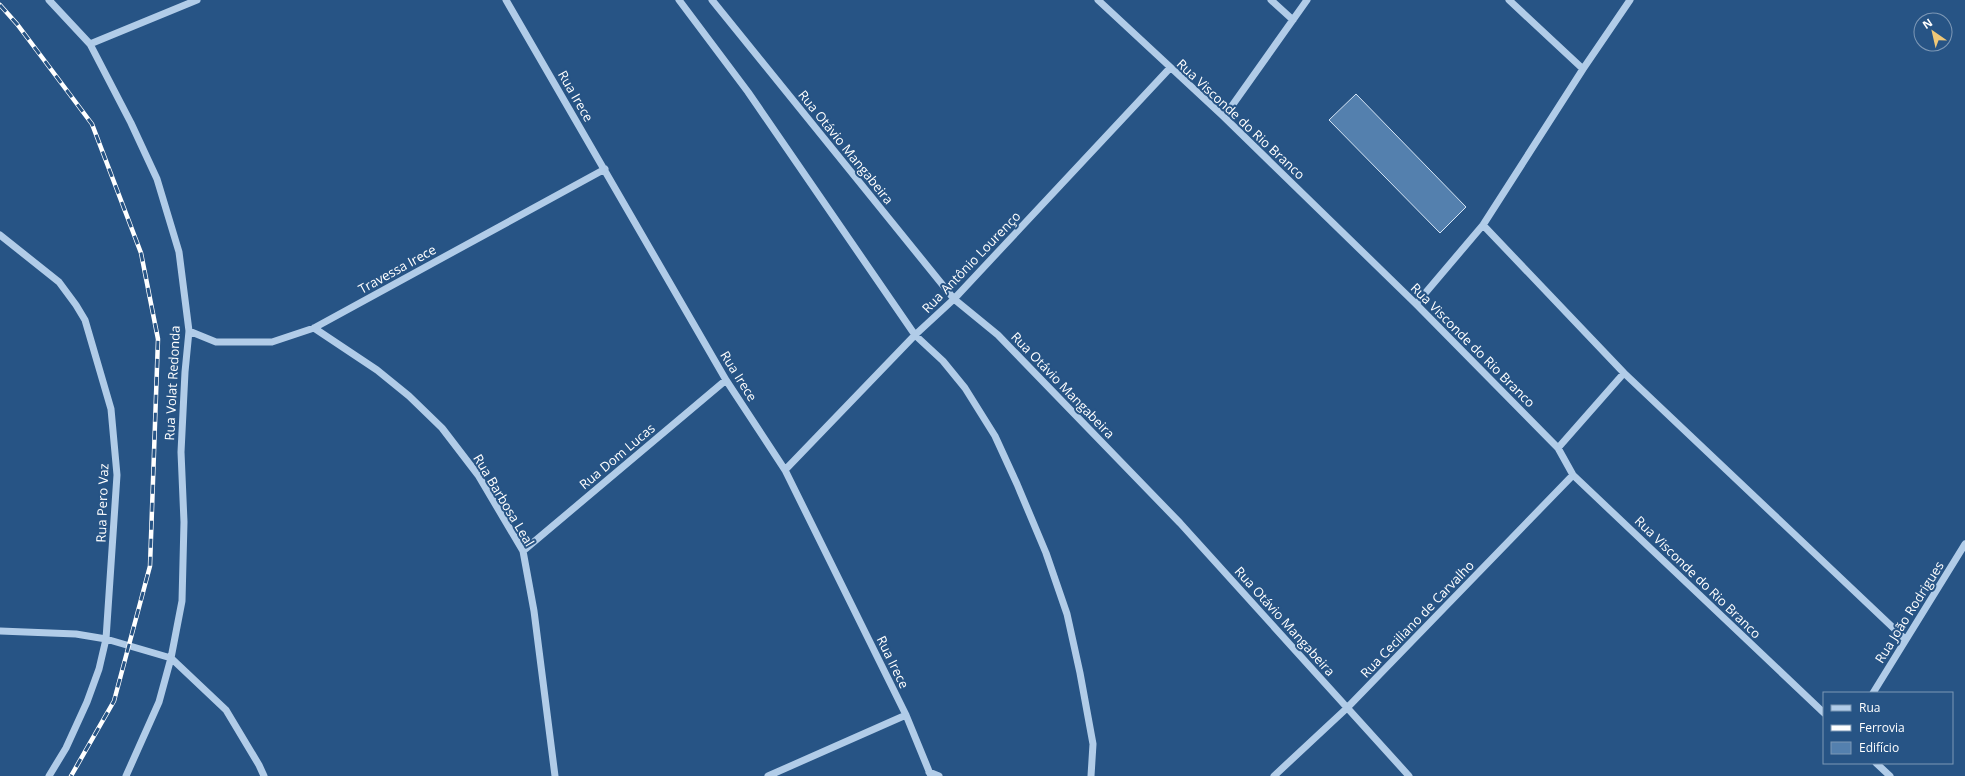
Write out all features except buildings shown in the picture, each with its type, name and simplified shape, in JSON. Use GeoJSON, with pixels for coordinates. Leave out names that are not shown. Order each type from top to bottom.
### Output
{"type":"FeatureCollection","features":[{"type":"Feature","properties":{"kind":"street","name":"Rua Volat Redonda"},"geometry":{"type":"LineString","coordinates":[[49,0],[90,44],[131,123],[157,179],[178,252],[189,331],[185,372],[182,438],[184,522],[182,601],[159,702],[126,776]]}},
{"type":"Feature","properties":{"kind":"street"},"geometry":{"type":"LineString","coordinates":[[90,44],[197,0]]}},
{"type":"Feature","properties":{"kind":"street","name":"Rua Irece"},"geometry":{"type":"LineString","coordinates":[[506,0],[726,380],[785,470],[906,715],[930,774]]}},
{"type":"Feature","properties":{"kind":"street"},"geometry":{"type":"LineString","coordinates":[[679,0],[748,92],[915,335],[943,361],[965,388],[995,436],[1046,553],[1067,614],[1093,744],[1091,776]]}},
{"type":"Feature","properties":{"kind":"street","name":"Rua Otávio Mangabeira"},"geometry":{"type":"LineString","coordinates":[[712,0],[954,299],[998,335],[1180,523],[1409,776]]}},
{"type":"Feature","properties":{"kind":"street","name":"Rua Visconde do Rio Branco"},"geometry":{"type":"LineString","coordinates":[[1098,0],[1224,117],[1416,304],[1558,448],[1573,474],[1823,712]]}},
{"type":"Feature","properties":{"kind":"street"},"geometry":{"type":"LineString","coordinates":[[1271,0],[1293,20]]}},
{"type":"Feature","properties":{"kind":"street"},"geometry":{"type":"LineString","coordinates":[[1224,117],[1307,0]]}},
{"type":"Feature","properties":{"kind":"street"},"geometry":{"type":"LineString","coordinates":[[1509,0],[1583,69]]}},
{"type":"Feature","properties":{"kind":"street"},"geometry":{"type":"LineString","coordinates":[[1416,304],[1483,225],[1583,69],[1630,0]]}},
{"type":"Feature","properties":{"kind":"street","name":"Rua Antônio Lourenço"},"geometry":{"type":"LineString","coordinates":[[785,470],[915,335],[954,299],[1170,68]]}},
{"type":"Feature","properties":{"kind":"street","name":"Travessa Irece"},"geometry":{"type":"LineString","coordinates":[[189,331],[216,342],[272,342],[314,328],[605,169]]}},
{"type":"Feature","properties":{"kind":"street"},"geometry":{"type":"LineString","coordinates":[[1483,225],[1624,373],[1906,638]]}},
{"type":"Feature","properties":{"kind":"street","name":"Rua Pero Vaz"},"geometry":{"type":"LineString","coordinates":[[0,235],[59,282],[85,320],[111,409],[117,475],[106,639],[99,669],[87,702],[66,748],[49,776]]}},
{"type":"Feature","properties":{"kind":"street","name":"Rua Barbosa Leal"},"geometry":{"type":"LineString","coordinates":[[314,328],[377,370],[409,396],[442,428],[478,475],[523,551],[534,611],[555,776]]}},
{"type":"Feature","properties":{"kind":"street"},"geometry":{"type":"LineString","coordinates":[[1558,448],[1624,373]]}},
{"type":"Feature","properties":{"kind":"street","name":"Rua Dom Lucas"},"geometry":{"type":"LineString","coordinates":[[523,551],[726,380]]}},
{"type":"Feature","properties":{"kind":"street","name":"Rua Ceciliano de Carvalho"},"geometry":{"type":"LineString","coordinates":[[1274,776],[1347,708],[1573,474]]}},
{"type":"Feature","properties":{"kind":"street","name":"Rua João Rodrigues"},"geometry":{"type":"LineString","coordinates":[[1874,692],[1965,544]]}},
{"type":"Feature","properties":{"kind":"street"},"geometry":{"type":"LineString","coordinates":[[0,631],[76,634],[106,639],[170,658],[226,710],[260,765],[264,776]]}},
{"type":"Feature","properties":{"kind":"street"},"geometry":{"type":"LineString","coordinates":[[768,776],[906,715]]}},
{"type":"Feature","properties":{"kind":"street"},"geometry":{"type":"LineString","coordinates":[[1877,764],[1890,776]]}},
{"type":"Feature","properties":{"kind":"street"},"geometry":{"type":"LineString","coordinates":[[930,774],[940,776]]}},
{"type":"Feature","properties":{"kind":"railway"},"geometry":{"type":"LineString","coordinates":[[0,5],[17,24],[92,124],[141,253],[158,339],[150,566],[114,701],[71,776]]}}]}
